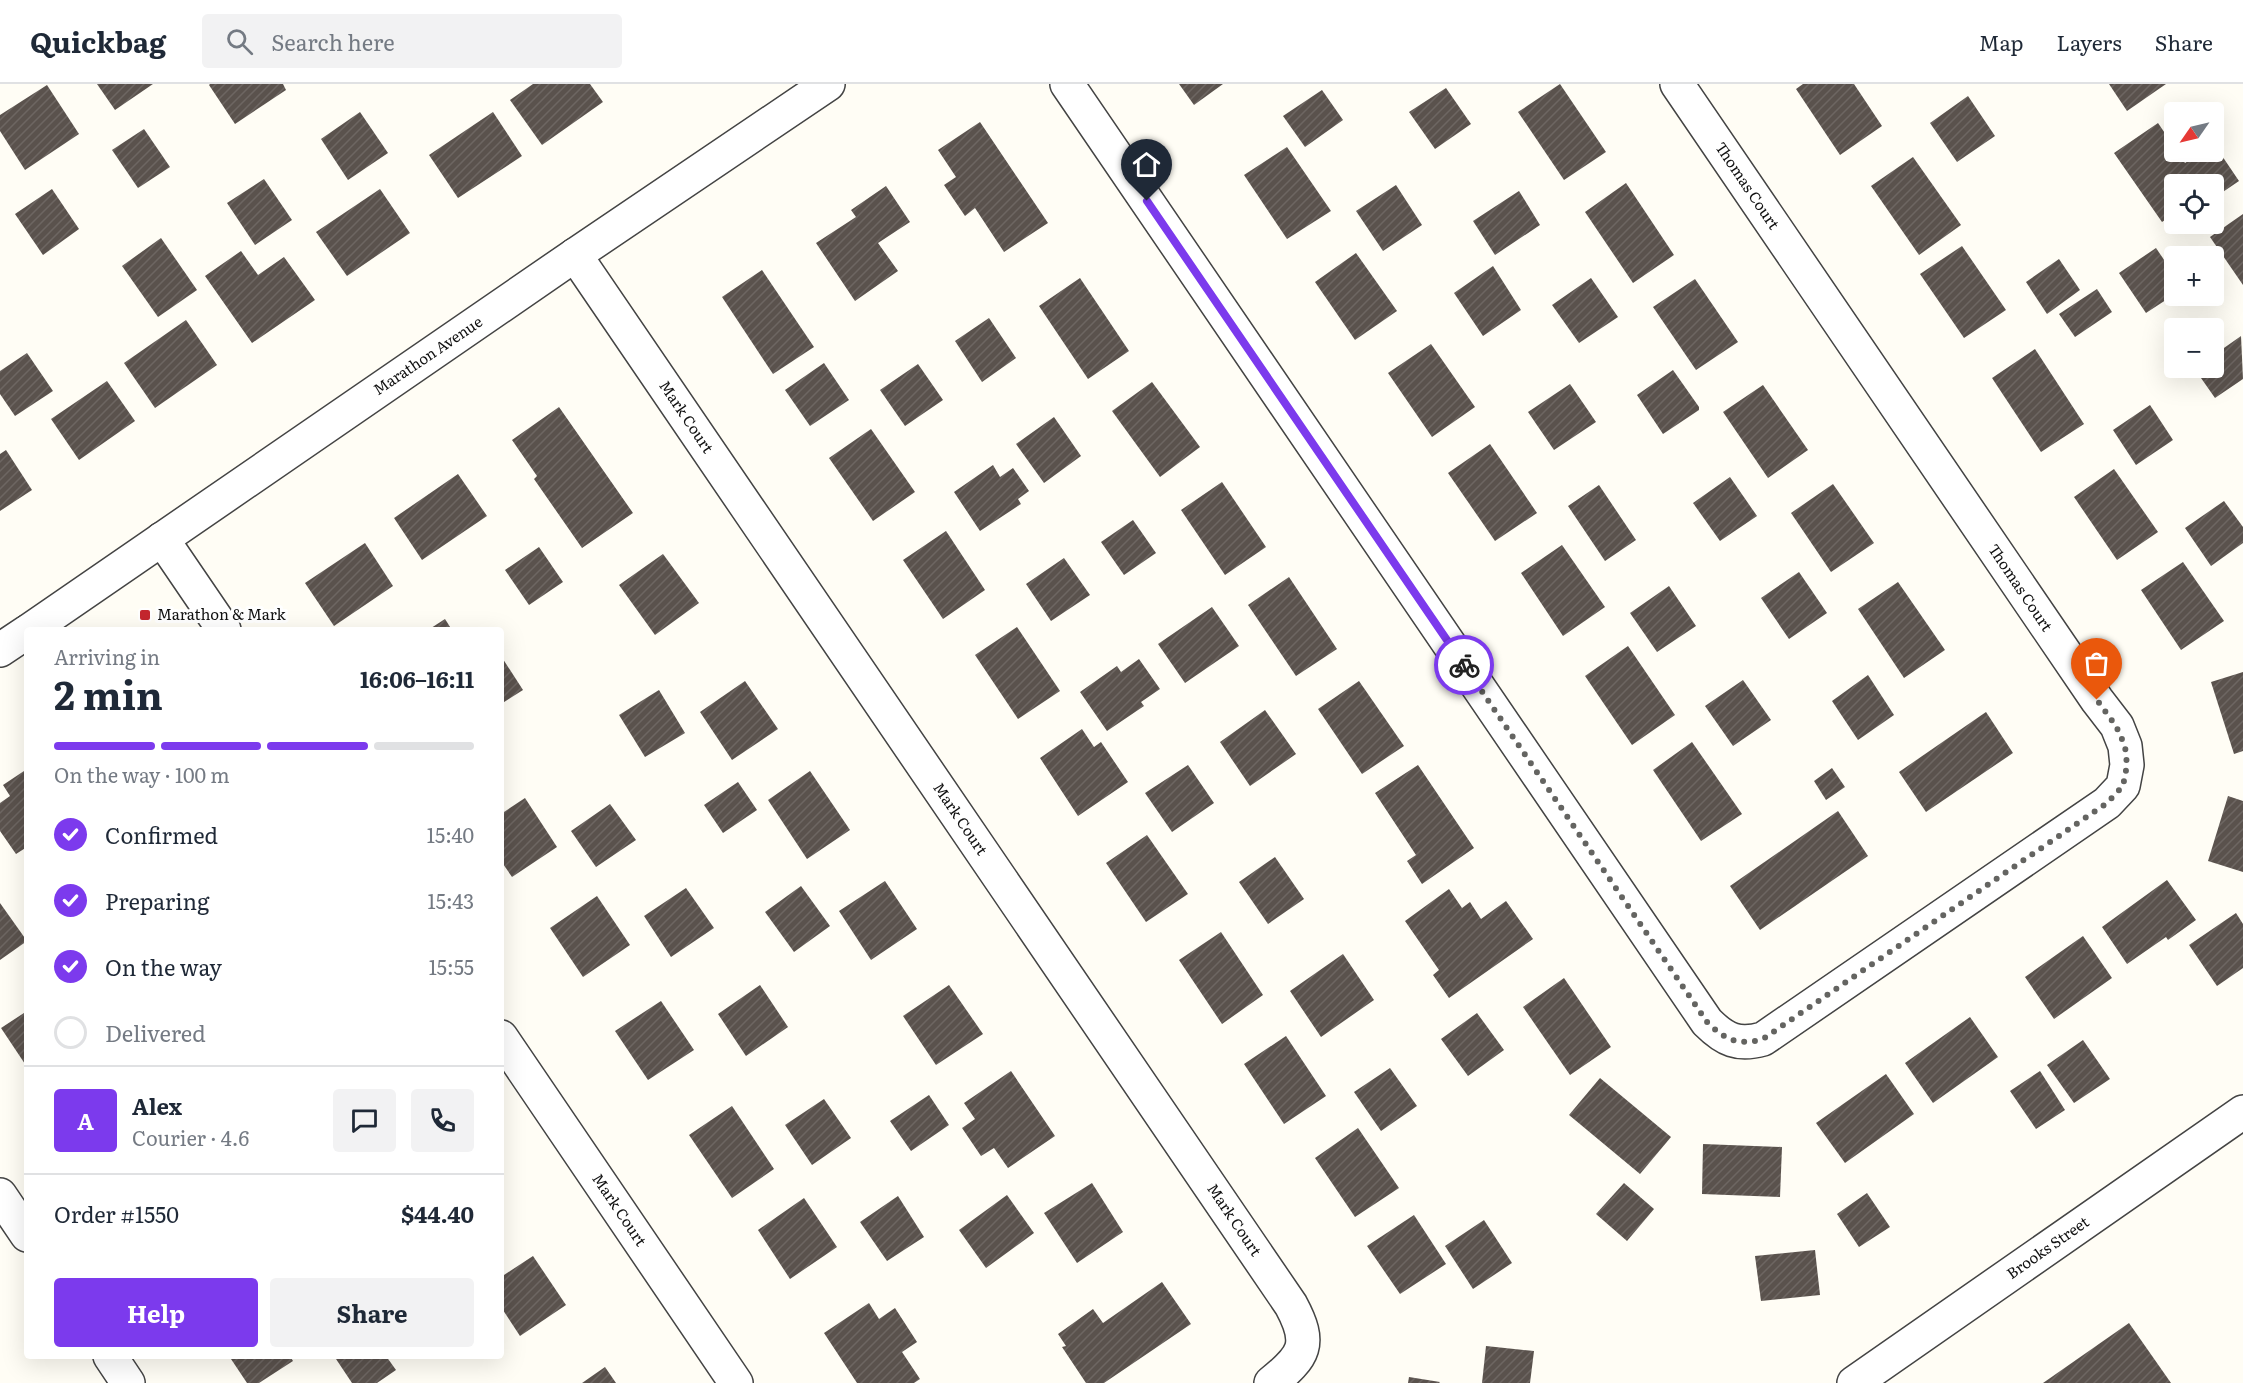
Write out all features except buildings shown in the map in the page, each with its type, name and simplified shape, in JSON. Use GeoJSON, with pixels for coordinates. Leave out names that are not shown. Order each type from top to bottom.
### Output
{"type":"FeatureCollection","features":[{"type":"Feature","properties":{"kind":"street","name":"Marathon Avenue"},"geometry":{"type":"LineString","coordinates":[[34,627],[828,84]]}},
{"type":"Feature","properties":{"kind":"street","name":"Thomas Court"},"geometry":{"type":"LineString","coordinates":[[1067,84],[1707,1022],[1720,1035],[1746,1044],[1763,1039],[2107,803],[2123,786],[2127,765],[2125,746],[2116,726],[1677,84]]}},
{"type":"Feature","properties":{"kind":"street","name":"Mark Court"},"geometry":{"type":"LineString","coordinates":[[575,255],[1291,1305],[1302,1326],[1304,1348],[1292,1365],[1271,1383]]}},
{"type":"Feature","properties":{"kind":"street"},"geometry":{"type":"LineString","coordinates":[[162,539],[222,627]]}},
{"type":"Feature","properties":{"kind":"street","name":"Marathon Avenue"},"geometry":{"type":"LineString","coordinates":[[0,650],[24,634]]}},
{"type":"Feature","properties":{"kind":"street","name":"Mark Court"},"geometry":{"type":"LineString","coordinates":[[504,1041],[736,1383]]}},
{"type":"Feature","properties":{"kind":"street","name":"Brooks Street"},"geometry":{"type":"LineString","coordinates":[[1854,1383],[2243,1112]]}},
{"type":"Feature","properties":{"kind":"street"},"geometry":{"type":"LineString","coordinates":[[0,1195],[24,1231]]}},
{"type":"Feature","properties":{"kind":"street"},"geometry":{"type":"LineString","coordinates":[[112,1359],[128,1383]]}},
{"type":"Feature","properties":{"kind":"way so far"},"geometry":{"type":"LineString","coordinates":[[1464,665],[1707,1022],[1720,1035],[1746,1044],[1763,1039],[2107,803],[2123,786],[2127,765],[2125,746],[2116,726],[2097,700]]}},
{"type":"Feature","properties":{"kind":"place","name":"Marathon & Mark"},"geometry":{"type":"Point","coordinates":[145,615]}},
{"type":"Feature","properties":{"kind":"route"},"geometry":{"type":"LineString","coordinates":[[1147,201],[1464,665]]}}]}
